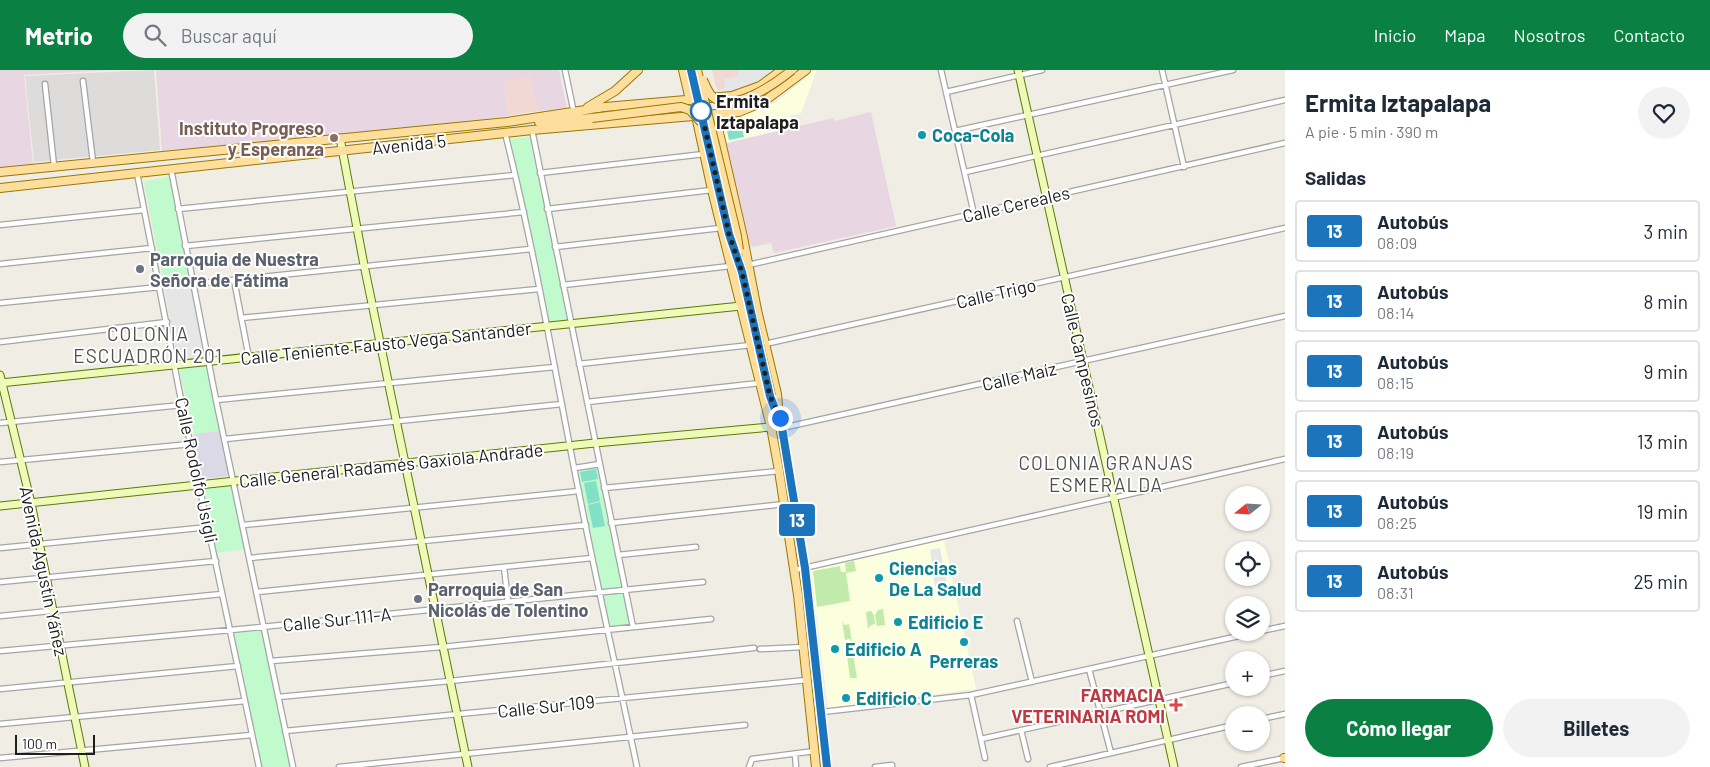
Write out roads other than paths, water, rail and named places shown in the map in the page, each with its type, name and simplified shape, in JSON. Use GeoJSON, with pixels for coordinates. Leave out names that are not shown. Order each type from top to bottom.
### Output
{"type":"FeatureCollection","features":[{"type":"Feature","properties":{"kind":"main road"},"geometry":{"type":"LineString","coordinates":[[575,112],[596,103],[615,91],[638,70]]}},
{"type":"Feature","properties":{"kind":"main road"},"geometry":{"type":"LineString","coordinates":[[683,70],[690,100]]}},
{"type":"Feature","properties":{"kind":"main road"},"geometry":{"type":"LineString","coordinates":[[691,70],[729,234],[742,272],[770,396],[780,418]]}},
{"type":"Feature","properties":{"kind":"main road"},"geometry":{"type":"LineString","coordinates":[[698,70],[710,94],[718,100],[725,102],[742,100],[760,92],[792,70]]}},
{"type":"Feature","properties":{"kind":"main road"},"geometry":{"type":"LineString","coordinates":[[698,70],[707,98]]}},
{"type":"Feature","properties":{"kind":"main road"},"geometry":{"type":"LineString","coordinates":[[698,70],[737,236],[738,250],[735,280]]}},
{"type":"Feature","properties":{"kind":"main road","name":"Avenida 5"},"geometry":{"type":"LineString","coordinates":[[0,172],[527,120],[605,107],[732,96],[760,86],[782,70]]}},
{"type":"Feature","properties":{"kind":"main road","name":"Avenida 5"},"geometry":{"type":"LineString","coordinates":[[0,188],[532,130],[739,112],[764,102],[806,70]]}},
{"type":"Feature","properties":{"kind":"main road"},"geometry":{"type":"LineString","coordinates":[[527,120],[547,122],[682,107],[696,115],[706,132]]}},
{"type":"Feature","properties":{"kind":"main road"},"geometry":{"type":"LineString","coordinates":[[715,115],[777,394],[809,594],[827,767]]}},
{"type":"Feature","properties":{"kind":"main road"},"geometry":{"type":"LineString","coordinates":[[696,116],[721,228],[771,427],[795,570],[816,767]]}},
{"type":"Feature","properties":{"kind":"main road"},"geometry":{"type":"LineString","coordinates":[[703,150],[706,138],[712,137],[720,140]]}},
{"type":"Feature","properties":{"kind":"main road"},"geometry":{"type":"LineString","coordinates":[[791,545],[801,544]]}},
{"type":"Feature","properties":{"kind":"main road"},"geometry":{"type":"LineString","coordinates":[[798,595],[809,594]]}},
{"type":"Feature","properties":{"kind":"street"},"geometry":{"type":"LineString","coordinates":[[566,70],[575,112]]}},
{"type":"Feature","properties":{"kind":"street"},"geometry":{"type":"LineString","coordinates":[[941,70],[974,214]]}},
{"type":"Feature","properties":{"kind":"street"},"geometry":{"type":"LineString","coordinates":[[946,92],[1018,73],[1042,70]]}},
{"type":"Feature","properties":{"kind":"street"},"geometry":{"type":"LineString","coordinates":[[1162,70],[1184,167]]}},
{"type":"Feature","properties":{"kind":"street"},"geometry":{"type":"LineString","coordinates":[[955,132],[1233,70]]}},
{"type":"Feature","properties":{"kind":"street","name":"Calle Campesinos"},"geometry":{"type":"LineString","coordinates":[[1018,73],[1174,767]]}},
{"type":"Feature","properties":{"kind":"street"},"geometry":{"type":"LineString","coordinates":[[83,81],[93,162]]}},
{"type":"Feature","properties":{"kind":"street"},"geometry":{"type":"LineString","coordinates":[[45,84],[54,166]]}},
{"type":"Feature","properties":{"kind":"street"},"geometry":{"type":"LineString","coordinates":[[965,172],[1285,100]]}},
{"type":"Feature","properties":{"kind":"street"},"geometry":{"type":"LineString","coordinates":[[532,130],[633,627]]}},
{"type":"Feature","properties":{"kind":"street"},"geometry":{"type":"LineString","coordinates":[[506,133],[532,250],[599,593],[637,767]]}},
{"type":"Feature","properties":{"kind":"street"},"geometry":{"type":"LineString","coordinates":[[340,138],[356,228],[468,767]]}},
{"type":"Feature","properties":{"kind":"street","name":"Calle Cereales"},"geometry":{"type":"LineString","coordinates":[[747,265],[1285,143]]}},
{"type":"Feature","properties":{"kind":"street"},"geometry":{"type":"LineString","coordinates":[[540,173],[703,150]]}},
{"type":"Feature","properties":{"kind":"street","name":"Calle Rodolfo Usigli"},"geometry":{"type":"LineString","coordinates":[[171,169],[216,400],[293,767]]}},
{"type":"Feature","properties":{"kind":"street","name":"Calle Rodolfo Usigli"},"geometry":{"type":"LineString","coordinates":[[137,173],[182,405],[259,767]]}},
{"type":"Feature","properties":{"kind":"street"},"geometry":{"type":"LineString","coordinates":[[178,209],[515,176]]}},
{"type":"Feature","properties":{"kind":"street"},"geometry":{"type":"LineString","coordinates":[[547,209],[712,190]]}},
{"type":"Feature","properties":{"kind":"street"},"geometry":{"type":"LineString","coordinates":[[0,225],[144,210]]}},
{"type":"Feature","properties":{"kind":"street"},"geometry":{"type":"LineString","coordinates":[[185,246],[524,212]]}},
{"type":"Feature","properties":{"kind":"street"},"geometry":{"type":"LineString","coordinates":[[555,246],[721,228]]}},
{"type":"Feature","properties":{"kind":"street","name":"Calle Trigo"},"geometry":{"type":"LineString","coordinates":[[765,344],[1285,228]]}},
{"type":"Feature","properties":{"kind":"street"},"geometry":{"type":"LineString","coordinates":[[0,264],[152,248]]}},
{"type":"Feature","properties":{"kind":"street"},"geometry":{"type":"LineString","coordinates":[[193,284],[364,265],[532,250]]}},
{"type":"Feature","properties":{"kind":"street"},"geometry":{"type":"LineString","coordinates":[[563,285],[731,266]]}},
{"type":"Feature","properties":{"kind":"street"},"geometry":{"type":"LineString","coordinates":[[234,280],[249,358]]}},
{"type":"Feature","properties":{"kind":"street"},"geometry":{"type":"LineString","coordinates":[[0,303],[160,287]]}},
{"type":"Feature","properties":{"kind":"street"},"geometry":{"type":"LineString","coordinates":[[241,318],[539,288]]}},
{"type":"Feature","properties":{"kind":"street","name":"Calle Teniente Fausto Vega Santander"},"geometry":{"type":"LineString","coordinates":[[1,380],[249,358],[741,306]]}},
{"type":"Feature","properties":{"kind":"street","name":"Calle Maíz"},"geometry":{"type":"LineString","coordinates":[[782,428],[1285,316]]}},
{"type":"Feature","properties":{"kind":"street"},"geometry":{"type":"LineString","coordinates":[[0,342],[167,322]]}},
{"type":"Feature","properties":{"kind":"street"},"geometry":{"type":"LineString","coordinates":[[579,364],[751,345]]}},
{"type":"Feature","properties":{"kind":"street"},"geometry":{"type":"LineString","coordinates":[[216,400],[555,367]]}},
{"type":"Feature","properties":{"kind":"street","name":"Avenida Agustín Yáñez"},"geometry":{"type":"LineString","coordinates":[[1,380],[40,544],[85,767]]}},
{"type":"Feature","properties":{"kind":"street"},"geometry":{"type":"LineString","coordinates":[[587,402],[760,383]]}},
{"type":"Feature","properties":{"kind":"street"},"geometry":{"type":"LineString","coordinates":[[225,439],[562,404]]}},
{"type":"Feature","properties":{"kind":"street"},"geometry":{"type":"LineString","coordinates":[[0,423],[182,405]]}},
{"type":"Feature","properties":{"kind":"street","name":"Calle General Radamés Gaxiola Andrade"},"geometry":{"type":"LineString","coordinates":[[0,506],[595,443],[771,427],[782,428]]}},
{"type":"Feature","properties":{"kind":"street"},"geometry":{"type":"LineString","coordinates":[[0,462],[191,444]]}},
{"type":"Feature","properties":{"kind":"street"},"geometry":{"type":"LineString","coordinates":[[795,570],[1285,459]]}},
{"type":"Feature","properties":{"kind":"street"},"geometry":{"type":"LineString","coordinates":[[575,468],[600,464]]}},
{"type":"Feature","properties":{"kind":"street"},"geometry":{"type":"LineString","coordinates":[[604,488],[779,471]]}},
{"type":"Feature","properties":{"kind":"street"},"geometry":{"type":"LineString","coordinates":[[243,525],[579,492]]}},
{"type":"Feature","properties":{"kind":"street"},"geometry":{"type":"LineString","coordinates":[[611,523],[785,504]]}},
{"type":"Feature","properties":{"kind":"street"},"geometry":{"type":"LineString","coordinates":[[250,558],[586,525]]}},
{"type":"Feature","properties":{"kind":"street"},"geometry":{"type":"LineString","coordinates":[[0,548],[209,527]]}},
{"type":"Feature","properties":{"kind":"street"},"geometry":{"type":"LineString","coordinates":[[618,555],[696,547]]}},
{"type":"Feature","properties":{"kind":"street"},"geometry":{"type":"LineString","coordinates":[[257,592],[592,558]]}},
{"type":"Feature","properties":{"kind":"street"},"geometry":{"type":"LineString","coordinates":[[0,582],[216,561]]}},
{"type":"Feature","properties":{"kind":"street"},"geometry":{"type":"LineString","coordinates":[[504,567],[508,602]]}},
{"type":"Feature","properties":{"kind":"street","name":"Calle Sur 111-A"},"geometry":{"type":"LineString","coordinates":[[0,651],[264,627],[703,582]]}},
{"type":"Feature","properties":{"kind":"street"},"geometry":{"type":"LineString","coordinates":[[0,616],[222,594]]}},
{"type":"Feature","properties":{"kind":"street"},"geometry":{"type":"LineString","coordinates":[[271,662],[711,619]]}},
{"type":"Feature","properties":{"kind":"street"},"geometry":{"type":"LineString","coordinates":[[1017,620],[1032,682]]}},
{"type":"Feature","properties":{"kind":"street"},"geometry":{"type":"LineString","coordinates":[[1270,630],[1285,626]]}},
{"type":"Feature","properties":{"kind":"street"},"geometry":{"type":"LineString","coordinates":[[822,712],[971,695],[1225,639]]}},
{"type":"Feature","properties":{"kind":"street"},"geometry":{"type":"LineString","coordinates":[[278,697],[450,681],[757,648],[804,647]]}},
{"type":"Feature","properties":{"kind":"street"},"geometry":{"type":"LineString","coordinates":[[0,689],[238,666]]}},
{"type":"Feature","properties":{"kind":"street"},"geometry":{"type":"LineString","coordinates":[[1089,669],[1111,753]]}},
{"type":"Feature","properties":{"kind":"street"},"geometry":{"type":"LineString","coordinates":[[1270,674],[1285,671]]}},
{"type":"Feature","properties":{"kind":"street","name":"Calle Sur 109"},"geometry":{"type":"LineString","coordinates":[[285,731],[807,680]]}},
{"type":"Feature","properties":{"kind":"street"},"geometry":{"type":"LineString","coordinates":[[981,739],[1225,684]]}},
{"type":"Feature","properties":{"kind":"street"},"geometry":{"type":"LineString","coordinates":[[971,695],[985,758]]}},
{"type":"Feature","properties":{"kind":"street"},"geometry":{"type":"LineString","coordinates":[[0,724],[245,701]]}},
{"type":"Feature","properties":{"kind":"street"},"geometry":{"type":"LineString","coordinates":[[1270,717],[1285,714]]}},
{"type":"Feature","properties":{"kind":"street"},"geometry":{"type":"LineString","coordinates":[[339,767],[745,724]]}},
{"type":"Feature","properties":{"kind":"street"},"geometry":{"type":"LineString","coordinates":[[1050,767],[1225,727]]}},
{"type":"Feature","properties":{"kind":"street"},"geometry":{"type":"LineString","coordinates":[[1021,730],[1028,759]]}},
{"type":"Feature","properties":{"kind":"street"},"geometry":{"type":"LineString","coordinates":[[0,758],[252,735]]}},
{"type":"Feature","properties":{"kind":"street"},"geometry":{"type":"LineString","coordinates":[[751,767],[752,759],[815,751]]}},
{"type":"Feature","properties":{"kind":"street"},"geometry":{"type":"LineString","coordinates":[[795,754],[796,767]]}},
{"type":"Feature","properties":{"kind":"street"},"geometry":{"type":"LineString","coordinates":[[1241,767],[1285,758]]}},
{"type":"Feature","properties":{"kind":"street"},"geometry":{"type":"LineString","coordinates":[[875,767],[892,766]]}},
{"type":"Feature","properties":{"kind":"place","name":"Ermita Iztapalapa"},"geometry":{"type":"Point","coordinates":[701,111]}},
{"type":"Feature","properties":{"kind":"place","name":"Coca-Cola"},"geometry":{"type":"Point","coordinates":[922,135]}},
{"type":"Feature","properties":{"kind":"place","name":"Instituto Progreso y Esperanza"},"geometry":{"type":"Point","coordinates":[334,138]}},
{"type":"Feature","properties":{"kind":"place","name":"Parroquia de Nuestra Señora de Fátima"},"geometry":{"type":"Point","coordinates":[140,269]}},
{"type":"Feature","properties":{"kind":"place","name":"Ciencias De La Salud"},"geometry":{"type":"Point","coordinates":[879,578]}},
{"type":"Feature","properties":{"kind":"place","name":"Parroquia de San Nicolás de Tolentino"},"geometry":{"type":"Point","coordinates":[418,599]}},
{"type":"Feature","properties":{"kind":"place","name":"Edificio E"},"geometry":{"type":"Point","coordinates":[898,622]}},
{"type":"Feature","properties":{"kind":"place","name":"Perreras"},"geometry":{"type":"Point","coordinates":[964,642]}},
{"type":"Feature","properties":{"kind":"place","name":"Edificio A"},"geometry":{"type":"Point","coordinates":[835,649]}},
{"type":"Feature","properties":{"kind":"place","name":"Edificio C"},"geometry":{"type":"Point","coordinates":[846,698]}},
{"type":"Feature","properties":{"kind":"place","name":"FARMACIA VETERINARIA ROMI"},"geometry":{"type":"Point","coordinates":[1176,705]}},
{"type":"Feature","properties":{"kind":"district","name":"COLONIA ESCUADRÓN 201"},"geometry":{"type":"Point","coordinates":[148,344]}},
{"type":"Feature","properties":{"kind":"district","name":"COLONIA GRANJAS ESMERALDA"},"geometry":{"type":"Point","coordinates":[1106,473]}}]}
